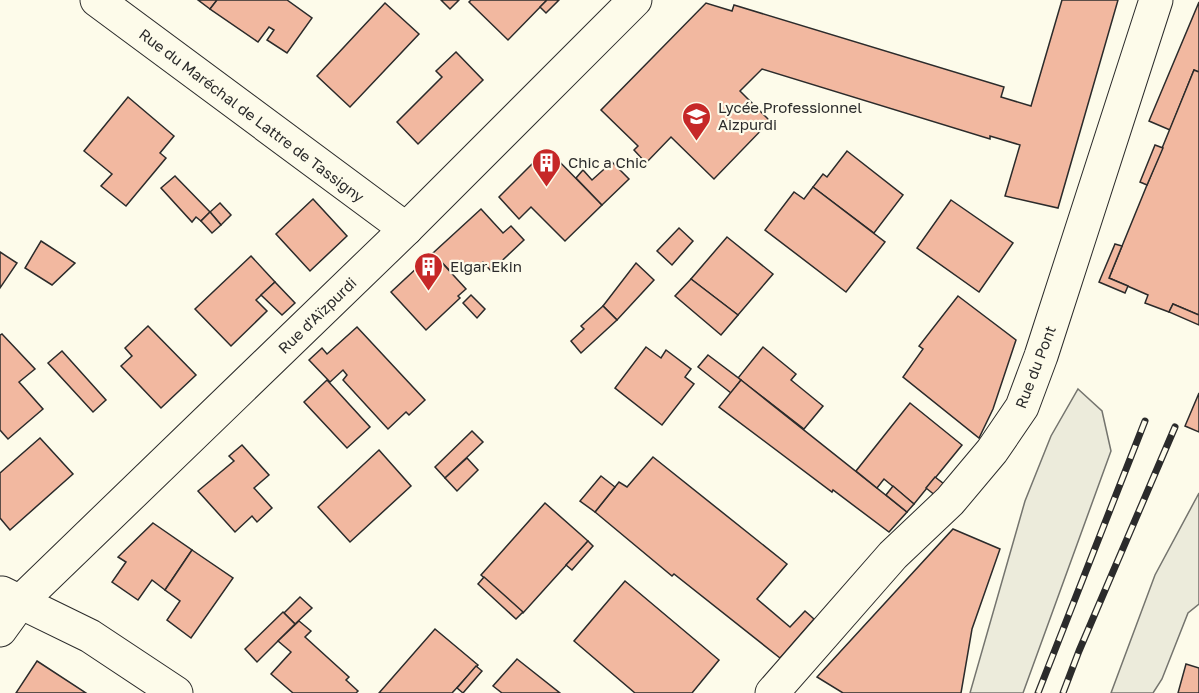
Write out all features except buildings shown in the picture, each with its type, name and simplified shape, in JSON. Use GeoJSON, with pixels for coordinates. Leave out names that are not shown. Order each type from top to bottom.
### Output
{"type":"FeatureCollection","features":[{"type":"Feature","properties":{"kind":"street","name":"Rue du Maréchal de Lattre de Tassigny"},"geometry":{"type":"LineString","coordinates":[[97,0],[406,229]]}},
{"type":"Feature","properties":{"kind":"street","name":"Rue d'Aïzpurdi"},"geometry":{"type":"LineString","coordinates":[[0,630],[10,597],[406,229],[635,0]]}},
{"type":"Feature","properties":{"kind":"street","name":"Rue du Pont"},"geometry":{"type":"LineString","coordinates":[[772,693],[893,555],[950,501],[992,451],[1022,407],[1041,356],[1156,0]]}},
{"type":"Feature","properties":{"kind":"street"},"geometry":{"type":"LineString","coordinates":[[10,597],[90,636],[176,693]]}},
{"type":"Feature","properties":{"kind":"shaded area"},"geometry":{"type":"Polygon","coordinates":[[[1078,389],[1102,411],[1111,451],[1023,693],[970,693],[1025,501],[1051,436],[1078,389]]]}},
{"type":"Feature","properties":{"kind":"shaded area"},"geometry":{"type":"Polygon","coordinates":[[[1199,493],[1199,604],[1188,613],[1162,679],[1153,693],[1111,693],[1155,575],[1199,493]]]}},
{"type":"Feature","properties":{"kind":"railway"},"geometry":{"type":"LineString","coordinates":[[1038,693],[1145,421]]}},
{"type":"Feature","properties":{"kind":"railway"},"geometry":{"type":"LineString","coordinates":[[1063,693],[1175,427]]}},
{"type":"Feature","properties":{"kind":"place","name":"Lycée Professionnel Aizpurdi"},"geometry":{"type":"Point","coordinates":[697,142]}},
{"type":"Feature","properties":{"kind":"place","name":"Chic a Chic"},"geometry":{"type":"Point","coordinates":[547,188]}},
{"type":"Feature","properties":{"kind":"place","name":"Elgar Ekin"},"geometry":{"type":"Point","coordinates":[429,292]}}]}
